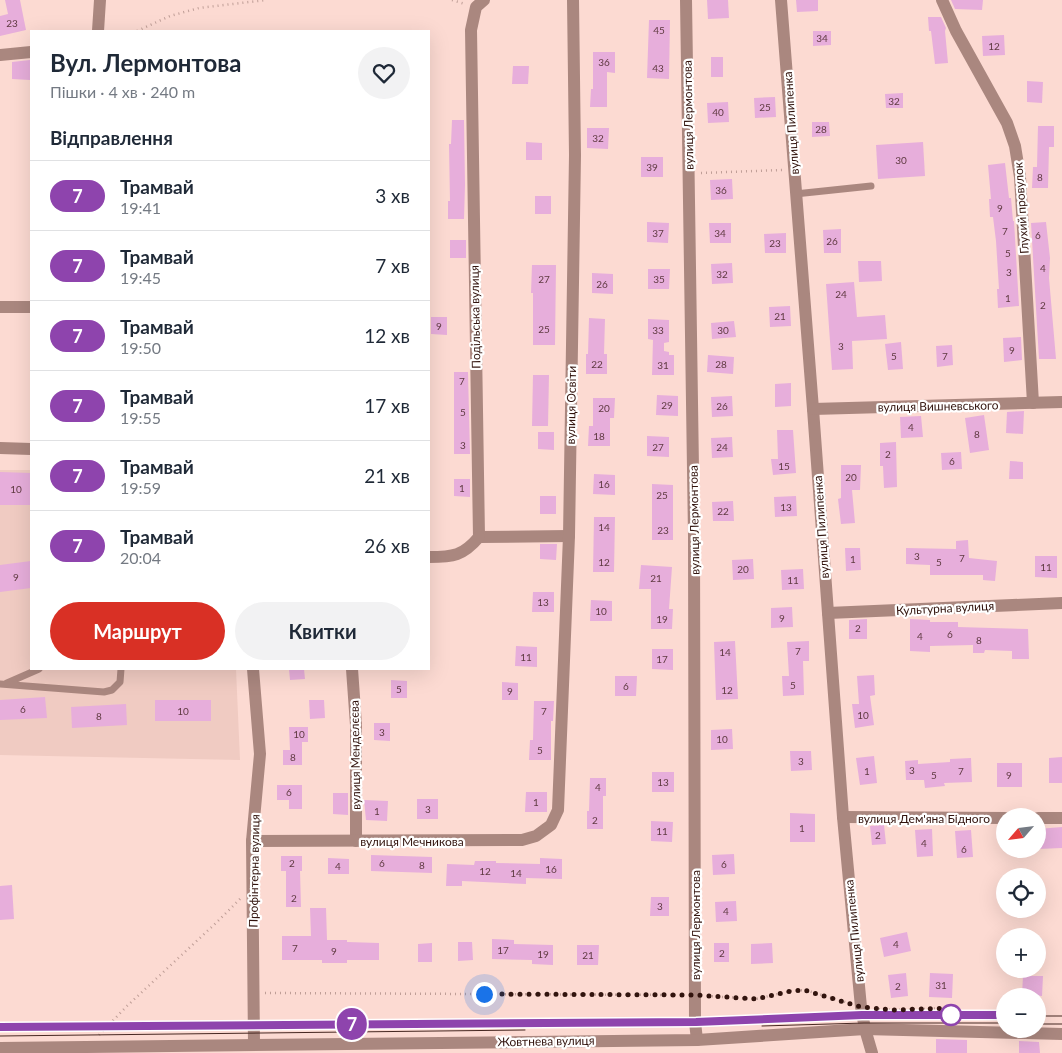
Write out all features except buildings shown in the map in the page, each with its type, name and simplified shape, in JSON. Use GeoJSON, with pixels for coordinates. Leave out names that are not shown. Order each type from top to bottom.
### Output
{"type":"FeatureCollection","features":[{"type":"Feature","properties":{"kind":"street"},"geometry":{"type":"LineString","coordinates":[[98,30],[100,0]]}},
{"type":"Feature","properties":{"kind":"street","name":"вулиця Освіти"},"geometry":{"type":"LineString","coordinates":[[558,810],[569,536],[575,155],[573,0]]}},
{"type":"Feature","properties":{"kind":"street","name":"вулиця Лермонтова"},"geometry":{"type":"LineString","coordinates":[[686,0],[694,536],[695,995],[697,1040]]}},
{"type":"Feature","properties":{"kind":"street","name":"вулиця Пилипенка"},"geometry":{"type":"LineString","coordinates":[[781,0],[842,817],[861,1007],[872,1053]]}},
{"type":"Feature","properties":{"kind":"street","name":"Глухий провулок"},"geometry":{"type":"LineString","coordinates":[[942,0],[956,31],[1007,123],[1015,146],[1020,177],[1033,404]]}},
{"type":"Feature","properties":{"kind":"street","name":"Подільська вулиця"},"geometry":{"type":"LineString","coordinates":[[479,536],[471,30],[480,4]]}},
{"type":"Feature","properties":{"kind":"street"},"geometry":{"type":"LineString","coordinates":[[0,55],[30,52]]}},
{"type":"Feature","properties":{"kind":"street"},"geometry":{"type":"LineString","coordinates":[[0,308],[30,306]]}},
{"type":"Feature","properties":{"kind":"street","name":"вулиця Вишневського"},"geometry":{"type":"LineString","coordinates":[[813,409],[1062,402]]}},
{"type":"Feature","properties":{"kind":"street"},"geometry":{"type":"LineString","coordinates":[[0,448],[30,449]]}},
{"type":"Feature","properties":{"kind":"street"},"geometry":{"type":"LineString","coordinates":[[430,557],[445,557],[460,553],[469,549],[479,536],[569,536]]}},
{"type":"Feature","properties":{"kind":"street","name":"Культурна вулиця"},"geometry":{"type":"LineString","coordinates":[[828,613],[1062,603]]}},
{"type":"Feature","properties":{"kind":"street","name":"Профінтерна вулиця"},"geometry":{"type":"LineString","coordinates":[[253,670],[260,754],[252,842],[254,1044]]}},
{"type":"Feature","properties":{"kind":"street","name":"вулиця Менделєєва"},"geometry":{"type":"LineString","coordinates":[[352,670],[356,725],[356,841]]}},
{"type":"Feature","properties":{"kind":"street","name":"вулиця Мечникова"},"geometry":{"type":"LineString","coordinates":[[252,842],[522,840],[536,836],[552,826],[558,810]]}},
{"type":"Feature","properties":{"kind":"street","name":"вулиця Дем'яна Бідного"},"geometry":{"type":"LineString","coordinates":[[842,817],[996,818]]}},
{"type":"Feature","properties":{"kind":"street"},"geometry":{"type":"LineString","coordinates":[[1046,818],[1062,818]]}},
{"type":"Feature","properties":{"kind":"street","name":"Жовтнева вулиця"},"geometry":{"type":"LineString","coordinates":[[0,1048],[697,1040],[865,1029],[1062,1034]]}},
{"type":"Feature","properties":{"kind":"lane"},"geometry":{"type":"LineString","coordinates":[[795,194],[871,186]]}},
{"type":"Feature","properties":{"kind":"lane"},"geometry":{"type":"LineString","coordinates":[[2,684],[37,670]]}},
{"type":"Feature","properties":{"kind":"lane"},"geometry":{"type":"LineString","coordinates":[[2,684],[104,692],[112,690],[120,682],[121,670]]}},
{"type":"Feature","properties":{"kind":"path"},"geometry":{"type":"LineString","coordinates":[[139,30],[170,16],[199,8],[266,0]]}},
{"type":"Feature","properties":{"kind":"path"},"geometry":{"type":"LineString","coordinates":[[689,174],[794,169]]}},
{"type":"Feature","properties":{"kind":"path"},"geometry":{"type":"LineString","coordinates":[[87,1046],[252,886]]}},
{"type":"Feature","properties":{"kind":"path"},"geometry":{"type":"LineString","coordinates":[[254,993],[695,995],[756,999],[804,990],[861,1007],[894,1010],[950,1008],[951,1015]]}},
{"type":"Feature","properties":{"kind":"shaded area"},"geometry":{"type":"Polygon","coordinates":[[[0,470],[30,470],[30,670],[236,670],[240,760],[0,755],[0,470]]]}},
{"type":"Feature","properties":{"kind":"tram line","name":"7"},"geometry":{"type":"LineString","coordinates":[[0,1027],[696,1022],[862,1015],[996,1015]]}},
{"type":"Feature","properties":{"kind":"tram line"},"geometry":{"type":"LineString","coordinates":[[0,1027],[695,1022],[863,1015],[996,1015]]}},
{"type":"Feature","properties":{"kind":"tram line"},"geometry":{"type":"LineString","coordinates":[[1046,1016],[1062,1016]]}},
{"type":"Feature","properties":{"kind":"tram line"},"geometry":{"type":"LineString","coordinates":[[762,1026],[864,1023],[996,1023]]}},
{"type":"Feature","properties":{"kind":"tram line"},"geometry":{"type":"LineString","coordinates":[[1046,1024],[1062,1024]]}},
{"type":"Feature","properties":{"kind":"tram line"},"geometry":{"type":"LineString","coordinates":[[0,1036],[525,1030]]}},
{"type":"Feature","properties":{"kind":"route"},"geometry":{"type":"LineString","coordinates":[[484,994],[695,995],[756,999],[804,990],[861,1007],[894,1010],[950,1008],[951,1015]]}}]}
